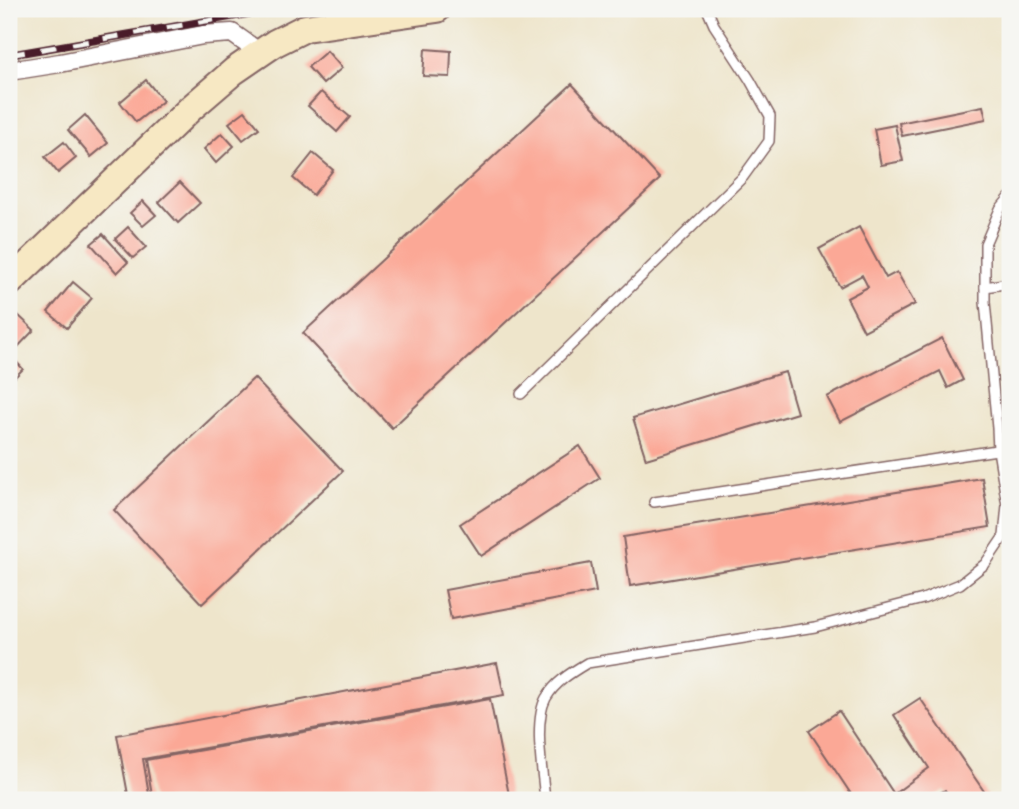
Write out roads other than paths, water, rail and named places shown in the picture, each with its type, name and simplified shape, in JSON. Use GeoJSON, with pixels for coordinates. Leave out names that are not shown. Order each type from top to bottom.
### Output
{"type":"FeatureCollection","features":[{"type":"Feature","properties":{"kind":"main road"},"geometry":{"type":"LineString","coordinates":[[9,283],[191,108],[234,71],[275,43],[305,28],[437,9]]}},
{"type":"Feature","properties":{"kind":"street"},"geometry":{"type":"LineString","coordinates":[[9,71],[203,35],[232,33],[260,53]]}},
{"type":"Feature","properties":{"kind":"lane"},"geometry":{"type":"LineString","coordinates":[[521,394],[743,177],[769,141],[770,116],[707,9]]}},
{"type":"Feature","properties":{"kind":"lane"},"geometry":{"type":"LineString","coordinates":[[545,800],[539,724],[546,698],[563,678],[587,663],[815,627],[923,600],[960,584],[985,564],[1004,536],[1007,505],[998,450],[985,287],[985,244],[1000,209],[1010,197]]}},
{"type":"Feature","properties":{"kind":"lane"},"geometry":{"type":"LineString","coordinates":[[985,287],[1010,283]]}},
{"type":"Feature","properties":{"kind":"lane"},"geometry":{"type":"LineString","coordinates":[[654,502],[1010,448]]}},
{"type":"Feature","properties":{"kind":"railway"},"geometry":{"type":"LineString","coordinates":[[9,55],[276,9]]}}]}
